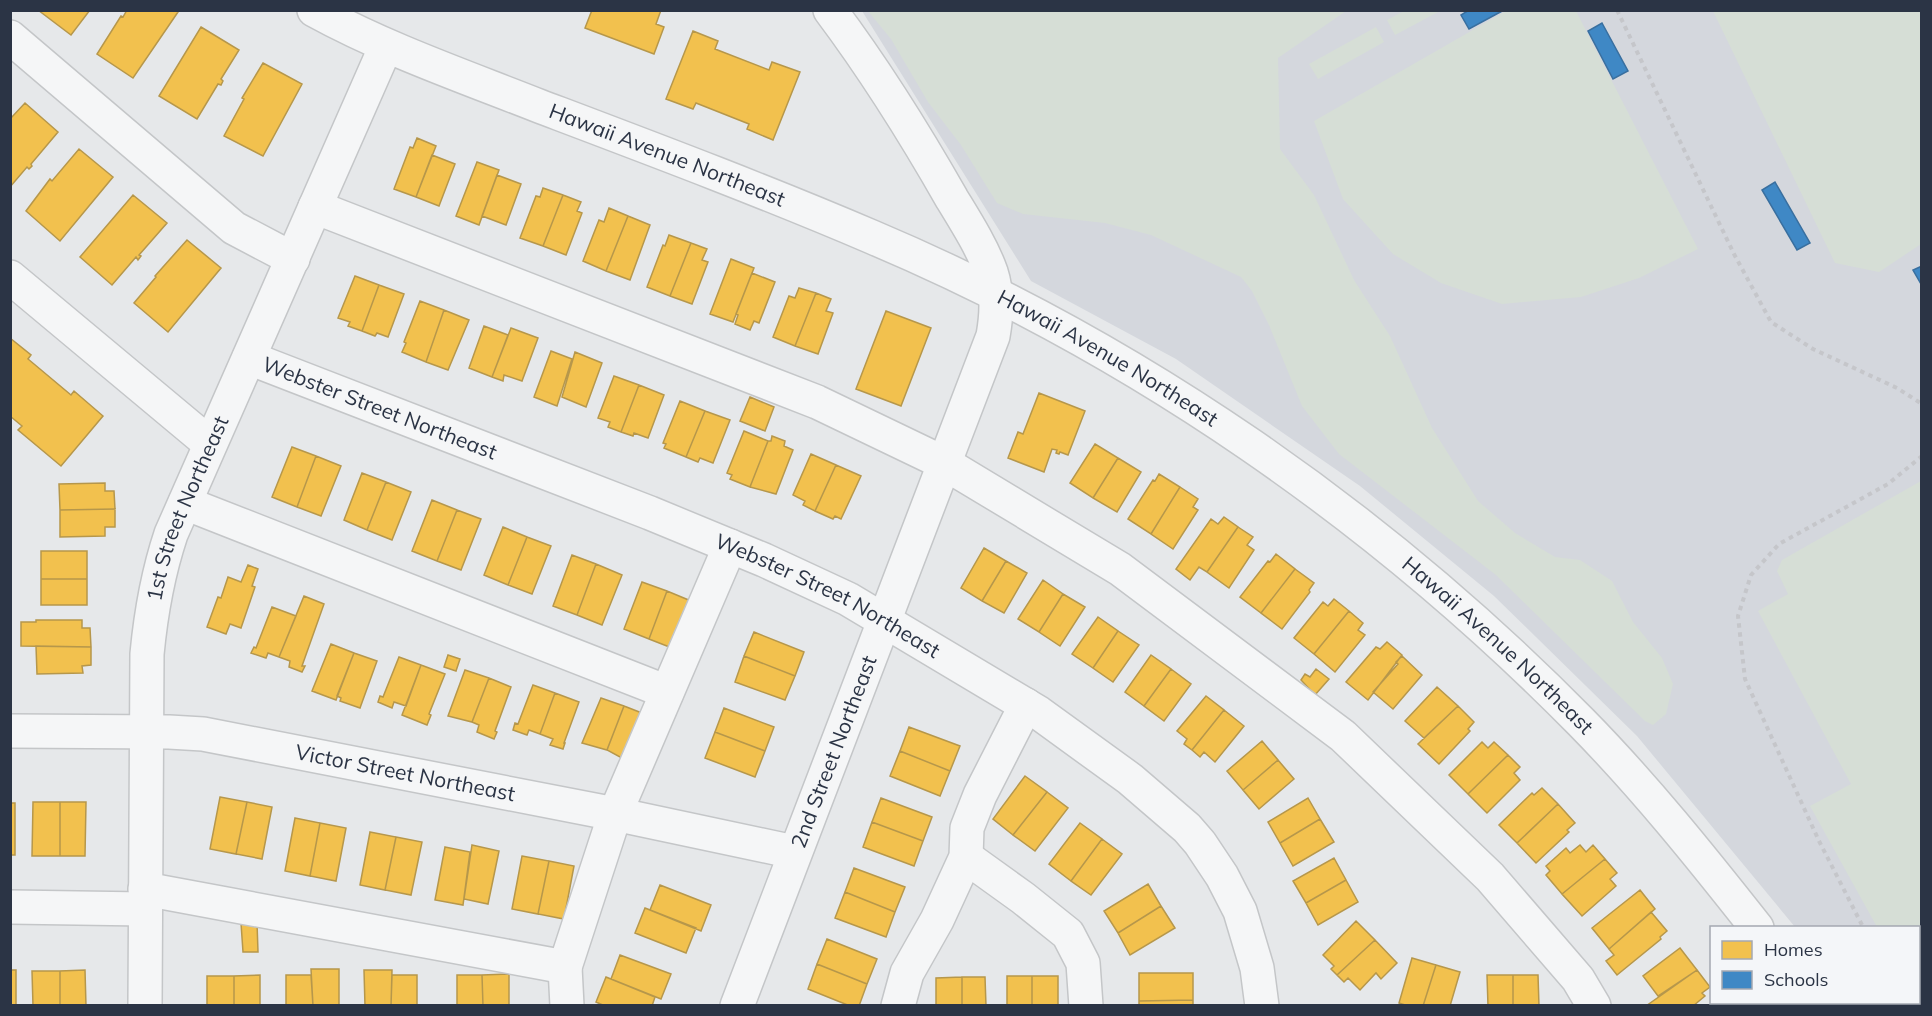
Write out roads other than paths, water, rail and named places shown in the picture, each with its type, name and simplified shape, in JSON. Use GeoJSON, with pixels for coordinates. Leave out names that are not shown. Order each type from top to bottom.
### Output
{"type":"FeatureCollection","features":[{"type":"Feature","properties":{"kind":"street","name":"Hawaii Avenue Northeast"},"geometry":{"type":"LineString","coordinates":[[314,10],[386,46],[784,201],[916,256],[996,295],[1103,352],[1184,400],[1309,486],[1404,560],[1521,663],[1595,736],[1679,831],[1756,926]]}},
{"type":"Feature","properties":{"kind":"street","name":"2nd Street Northeast"},"geometry":{"type":"LineString","coordinates":[[736,1005],[993,336],[996,320],[996,295],[987,262],[942,180],[883,85],[830,10]]}},
{"type":"Feature","properties":{"kind":"street"},"geometry":{"type":"LineString","coordinates":[[10,37],[234,228],[293,259]]}},
{"type":"Feature","properties":{"kind":"street","name":"1st Street Northeast"},"geometry":{"type":"LineString","coordinates":[[145,1005],[147,654],[151,613],[166,547],[386,46]]}},
{"type":"Feature","properties":{"kind":"street"},"geometry":{"type":"LineString","coordinates":[[315,207],[817,402],[944,463],[1120,569],[1343,736],[1490,877],[1578,979],[1594,1005]]}},
{"type":"Feature","properties":{"kind":"street"},"geometry":{"type":"LineString","coordinates":[[10,278],[210,444]]}},
{"type":"Feature","properties":{"kind":"street","name":"Webster Street Northeast"},"geometry":{"type":"LineString","coordinates":[[249,358],[730,546],[848,599],[1026,705],[1131,779],[1200,843],[1222,876],[1247,929],[1257,968],[1262,1005]]}},
{"type":"Feature","properties":{"kind":"street"},"geometry":{"type":"LineString","coordinates":[[185,503],[667,692]]}},
{"type":"Feature","properties":{"kind":"street"},"geometry":{"type":"LineString","coordinates":[[567,1005],[565,967],[615,814],[730,546]]}},
{"type":"Feature","properties":{"kind":"street"},"geometry":{"type":"LineString","coordinates":[[898,1005],[907,974],[937,920],[966,857],[967,828],[996,763],[1026,705]]}},
{"type":"Feature","properties":{"kind":"street","name":"Victor Street Northeast"},"geometry":{"type":"LineString","coordinates":[[10,731],[203,734],[615,814],[795,852]]}},
{"type":"Feature","properties":{"kind":"street"},"geometry":{"type":"LineString","coordinates":[[966,857],[1068,934],[1083,963],[1086,1005]]}},
{"type":"Feature","properties":{"kind":"street"},"geometry":{"type":"LineString","coordinates":[[10,907],[145,899],[565,967]]}}]}
